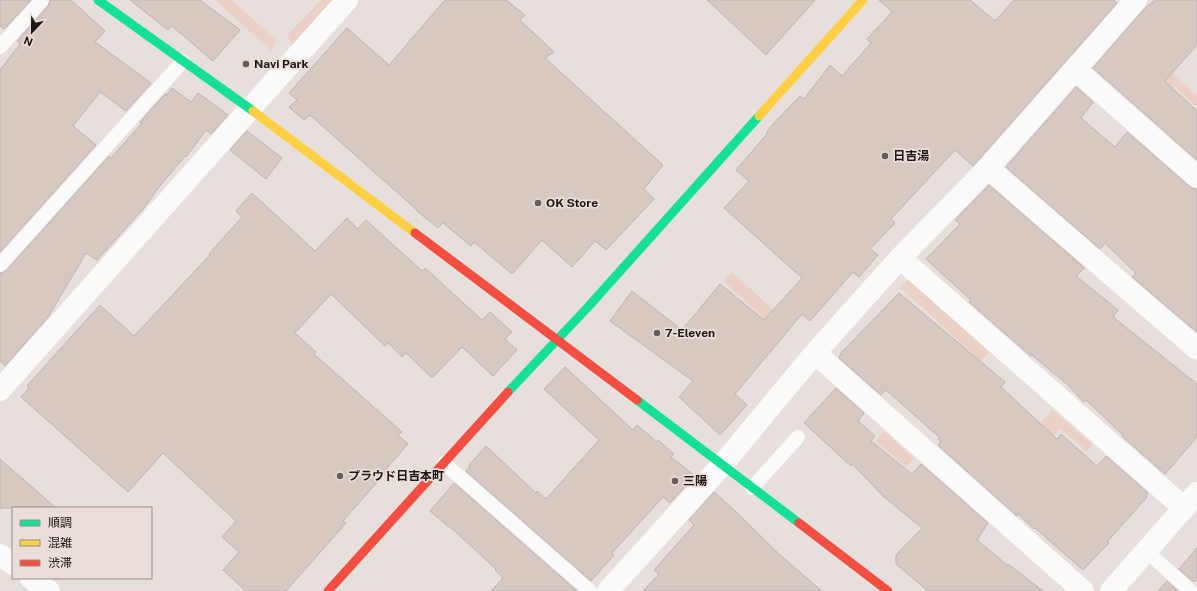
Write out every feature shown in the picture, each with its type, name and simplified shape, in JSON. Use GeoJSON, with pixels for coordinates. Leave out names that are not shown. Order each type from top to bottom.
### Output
{"type":"FeatureCollection","features":[{"type":"Feature","properties":{"kind":"street"},"geometry":{"type":"LineString","coordinates":[[98,0],[184,61],[558,340],[888,591]]}},
{"type":"Feature","properties":{"kind":"street"},"geometry":{"type":"LineString","coordinates":[[0,390],[347,0]]}},
{"type":"Feature","properties":{"kind":"street"},"geometry":{"type":"LineString","coordinates":[[328,591],[523,376],[558,340],[863,0]]}},
{"type":"Feature","properties":{"kind":"street"},"geometry":{"type":"LineString","coordinates":[[608,591],[722,465],[815,353],[900,258],[988,168],[1136,0]]}},
{"type":"Feature","properties":{"kind":"street"},"geometry":{"type":"LineString","coordinates":[[1075,69],[1197,177]]}},
{"type":"Feature","properties":{"kind":"street"},"geometry":{"type":"LineString","coordinates":[[988,168],[1197,349]]}},
{"type":"Feature","properties":{"kind":"street"},"geometry":{"type":"LineString","coordinates":[[900,258],[1190,501],[1111,591]]}},
{"type":"Feature","properties":{"kind":"street"},"geometry":{"type":"LineString","coordinates":[[815,353],[1084,591]]}},
{"type":"Feature","properties":{"kind":"street"},"geometry":{"type":"LineString","coordinates":[[0,554],[12,563]]}},
{"type":"Feature","properties":{"kind":"street"},"geometry":{"type":"LineString","coordinates":[[32,579],[49,591]]}},
{"type":"Feature","properties":{"kind":"lane"},"geometry":{"type":"LineString","coordinates":[[0,47],[42,0]]}},
{"type":"Feature","properties":{"kind":"lane"},"geometry":{"type":"LineString","coordinates":[[0,265],[184,61]]}},
{"type":"Feature","properties":{"kind":"lane"},"geometry":{"type":"LineString","coordinates":[[752,488],[798,437]]}},
{"type":"Feature","properties":{"kind":"lane"},"geometry":{"type":"LineString","coordinates":[[444,463],[590,591]]}},
{"type":"Feature","properties":{"kind":"lane"},"geometry":{"type":"LineString","coordinates":[[1146,551],[1191,591]]}},
{"type":"Feature","properties":{"kind":"shaded area"},"geometry":{"type":"Polygon","coordinates":[[[215,0],[232,0],[276,40],[272,51],[215,0]]]}},
{"type":"Feature","properties":{"kind":"shaded area"},"geometry":{"type":"Polygon","coordinates":[[[321,0],[334,0],[293,47],[287,35],[321,0]]]}},
{"type":"Feature","properties":{"kind":"shaded area"},"geometry":{"type":"Polygon","coordinates":[[[1132,36],[1197,96],[1197,107],[1174,86],[1170,90],[1132,36]]]}},
{"type":"Feature","properties":{"kind":"shaded area"},"geometry":{"type":"Polygon","coordinates":[[[1055,234],[1089,265],[1081,272],[1047,242],[1055,234]]]}},
{"type":"Feature","properties":{"kind":"shaded area"},"geometry":{"type":"Polygon","coordinates":[[[732,272],[790,325],[782,336],[724,281],[732,272]]]}},
{"type":"Feature","properties":{"kind":"shaded area"},"geometry":{"type":"Polygon","coordinates":[[[909,279],[989,352],[981,361],[901,288],[909,279]]]}},
{"type":"Feature","properties":{"kind":"shaded area"},"geometry":{"type":"Polygon","coordinates":[[[1052,410],[1093,445],[1087,451],[1060,429],[1033,459],[1020,447],[1052,410]]]}},
{"type":"Feature","properties":{"kind":"shaded area"},"geometry":{"type":"Polygon","coordinates":[[[884,431],[914,459],[906,467],[876,441],[884,431]]]}},
{"type":"Feature","properties":{"kind":"building"},"geometry":{"type":"Polygon","coordinates":[[[0,0],[31,0],[4,29],[0,26],[0,0]]]}},
{"type":"Feature","properties":{"kind":"building"},"geometry":{"type":"Polygon","coordinates":[[[50,0],[71,0],[105,31],[95,42],[151,83],[126,111],[100,92],[73,126],[96,145],[0,252],[0,70],[20,44],[17,41],[48,6],[50,0]]]}},
{"type":"Feature","properties":{"kind":"building"},"geometry":{"type":"Polygon","coordinates":[[[130,0],[200,0],[240,30],[213,61],[172,26],[168,30],[130,0]]]}},
{"type":"Feature","properties":{"kind":"building"},"geometry":{"type":"Polygon","coordinates":[[[445,0],[506,0],[525,15],[520,20],[554,52],[545,58],[663,165],[644,189],[654,199],[606,250],[595,241],[572,267],[542,240],[512,274],[474,242],[471,246],[443,223],[438,228],[310,115],[304,120],[289,107],[297,100],[289,93],[347,28],[389,65],[445,0]]]}},
{"type":"Feature","properties":{"kind":"building"},"geometry":{"type":"Polygon","coordinates":[[[707,0],[815,0],[766,55],[707,0]]]}},
{"type":"Feature","properties":{"kind":"building"},"geometry":{"type":"Polygon","coordinates":[[[879,0],[970,0],[995,21],[1014,0],[1113,0],[1117,3],[973,166],[955,150],[891,219],[895,223],[870,249],[878,255],[859,277],[853,272],[810,321],[802,314],[735,394],[747,405],[720,435],[679,397],[693,381],[610,321],[632,291],[682,330],[720,284],[764,320],[802,278],[724,208],[749,181],[736,170],[767,134],[766,133],[774,123],[800,96],[804,99],[830,65],[842,76],[871,43],[867,39],[892,12],[879,0]]]}},
{"type":"Feature","properties":{"kind":"building"},"geometry":{"type":"Polygon","coordinates":[[[1155,0],[1197,0],[1197,45],[1165,81],[1197,111],[1197,160],[1093,68],[1145,8],[1155,0]]]}},
{"type":"Feature","properties":{"kind":"building"},"geometry":{"type":"Polygon","coordinates":[[[1076,87],[1093,102],[1081,118],[1115,147],[1127,132],[1189,186],[1197,189],[1197,332],[1132,277],[1136,273],[1105,243],[1100,249],[1006,167],[1076,87]]]}},
{"type":"Feature","properties":{"kind":"building"},"geometry":{"type":"Polygon","coordinates":[[[172,88],[191,102],[198,93],[228,115],[211,134],[206,130],[186,157],[185,156],[159,187],[144,208],[97,260],[86,253],[48,317],[5,366],[0,361],[0,273],[6,271],[109,156],[111,158],[142,123],[140,122],[172,88]]]}},
{"type":"Feature","properties":{"kind":"building"},"geometry":{"type":"Polygon","coordinates":[[[247,131],[282,158],[266,179],[230,150],[247,131]]]}},
{"type":"Feature","properties":{"kind":"building"},"geometry":{"type":"Polygon","coordinates":[[[989,185],[1084,268],[1076,276],[1118,310],[1113,317],[1197,384],[1197,437],[1165,474],[1122,436],[1123,435],[1086,400],[1084,402],[1068,385],[1032,355],[1031,356],[969,302],[971,300],[926,259],[960,224],[955,220],[989,185]]]}},
{"type":"Feature","properties":{"kind":"building"},"geometry":{"type":"Polygon","coordinates":[[[252,193],[315,251],[347,218],[358,229],[366,220],[422,271],[425,268],[482,320],[490,312],[512,332],[505,339],[517,350],[493,376],[462,347],[432,378],[406,353],[402,357],[388,343],[385,346],[331,294],[295,333],[316,352],[314,354],[402,432],[398,435],[408,444],[386,469],[388,470],[343,521],[346,523],[286,591],[246,591],[223,570],[239,552],[222,537],[236,521],[163,453],[128,492],[21,397],[29,388],[27,386],[100,305],[134,336],[210,255],[209,254],[242,217],[236,211],[252,193]]]}},
{"type":"Feature","properties":{"kind":"building"},"geometry":{"type":"Polygon","coordinates":[[[899,293],[1005,382],[1001,387],[1057,439],[1061,434],[1097,466],[1106,456],[1148,493],[1146,496],[1147,497],[1107,542],[1109,543],[1083,570],[1018,514],[1017,516],[938,445],[941,442],[938,439],[940,438],[886,390],[881,395],[839,358],[841,353],[899,293]]]}},
{"type":"Feature","properties":{"kind":"building"},"geometry":{"type":"Polygon","coordinates":[[[565,367],[633,430],[637,425],[657,442],[658,440],[674,454],[671,457],[695,476],[670,503],[663,497],[612,553],[614,555],[591,581],[466,471],[470,466],[469,465],[486,446],[536,493],[537,491],[546,499],[599,440],[544,389],[565,367]]]}},
{"type":"Feature","properties":{"kind":"building"},"geometry":{"type":"Polygon","coordinates":[[[836,388],[864,413],[858,421],[875,436],[871,441],[912,474],[921,464],[988,523],[977,540],[1007,565],[1008,564],[1043,591],[928,591],[896,564],[896,555],[922,528],[884,497],[852,464],[851,466],[804,423],[836,388]]]}},
{"type":"Feature","properties":{"kind":"building"},"geometry":{"type":"Polygon","coordinates":[[[0,459],[55,507],[12,507],[0,508],[0,459]]]}},
{"type":"Feature","properties":{"kind":"building"},"geometry":{"type":"Polygon","coordinates":[[[454,483],[577,591],[491,591],[503,578],[495,570],[496,569],[449,526],[430,511],[454,483]]]}},
{"type":"Feature","properties":{"kind":"building"},"geometry":{"type":"Polygon","coordinates":[[[714,492],[780,555],[822,591],[643,591],[659,574],[654,570],[694,525],[689,520],[714,492]]]}},
{"type":"Feature","properties":{"kind":"building"},"geometry":{"type":"Polygon","coordinates":[[[1197,548],[1197,579],[1194,582],[1179,569],[1197,548]]]}},
{"type":"Feature","properties":{"kind":"building"},"geometry":{"type":"Polygon","coordinates":[[[1167,581],[1178,591],[1158,591],[1167,581]]]}},
{"type":"Feature","properties":{"kind":"traffic: fast"},"geometry":{"type":"LineString","coordinates":[[98,0],[253,111]]}},
{"type":"Feature","properties":{"kind":"traffic: fast"},"geometry":{"type":"LineString","coordinates":[[508,392],[588,307],[759,116]]}},
{"type":"Feature","properties":{"kind":"traffic: fast"},"geometry":{"type":"LineString","coordinates":[[637,400],[799,523]]}},
{"type":"Feature","properties":{"kind":"traffic: slow"},"geometry":{"type":"LineString","coordinates":[[759,116],[863,0]]}},
{"type":"Feature","properties":{"kind":"traffic: slow"},"geometry":{"type":"LineString","coordinates":[[253,111],[415,233]]}},
{"type":"Feature","properties":{"kind":"traffic: jam"},"geometry":{"type":"LineString","coordinates":[[415,233],[637,400]]}},
{"type":"Feature","properties":{"kind":"traffic: jam"},"geometry":{"type":"LineString","coordinates":[[328,591],[508,392]]}},
{"type":"Feature","properties":{"kind":"traffic: jam"},"geometry":{"type":"LineString","coordinates":[[799,523],[888,591]]}},
{"type":"Feature","properties":{"kind":"place","name":"Navi Park"},"geometry":{"type":"Point","coordinates":[246,64]}},
{"type":"Feature","properties":{"kind":"place","name":"日吉湯"},"geometry":{"type":"Point","coordinates":[885,156]}},
{"type":"Feature","properties":{"kind":"place","name":"OK Store"},"geometry":{"type":"Point","coordinates":[538,203]}},
{"type":"Feature","properties":{"kind":"place","name":"7-Eleven"},"geometry":{"type":"Point","coordinates":[657,333]}},
{"type":"Feature","properties":{"kind":"place","name":"プラウド日吉本町"},"geometry":{"type":"Point","coordinates":[340,476]}},
{"type":"Feature","properties":{"kind":"place","name":"三陽"},"geometry":{"type":"Point","coordinates":[675,481]}}]}
